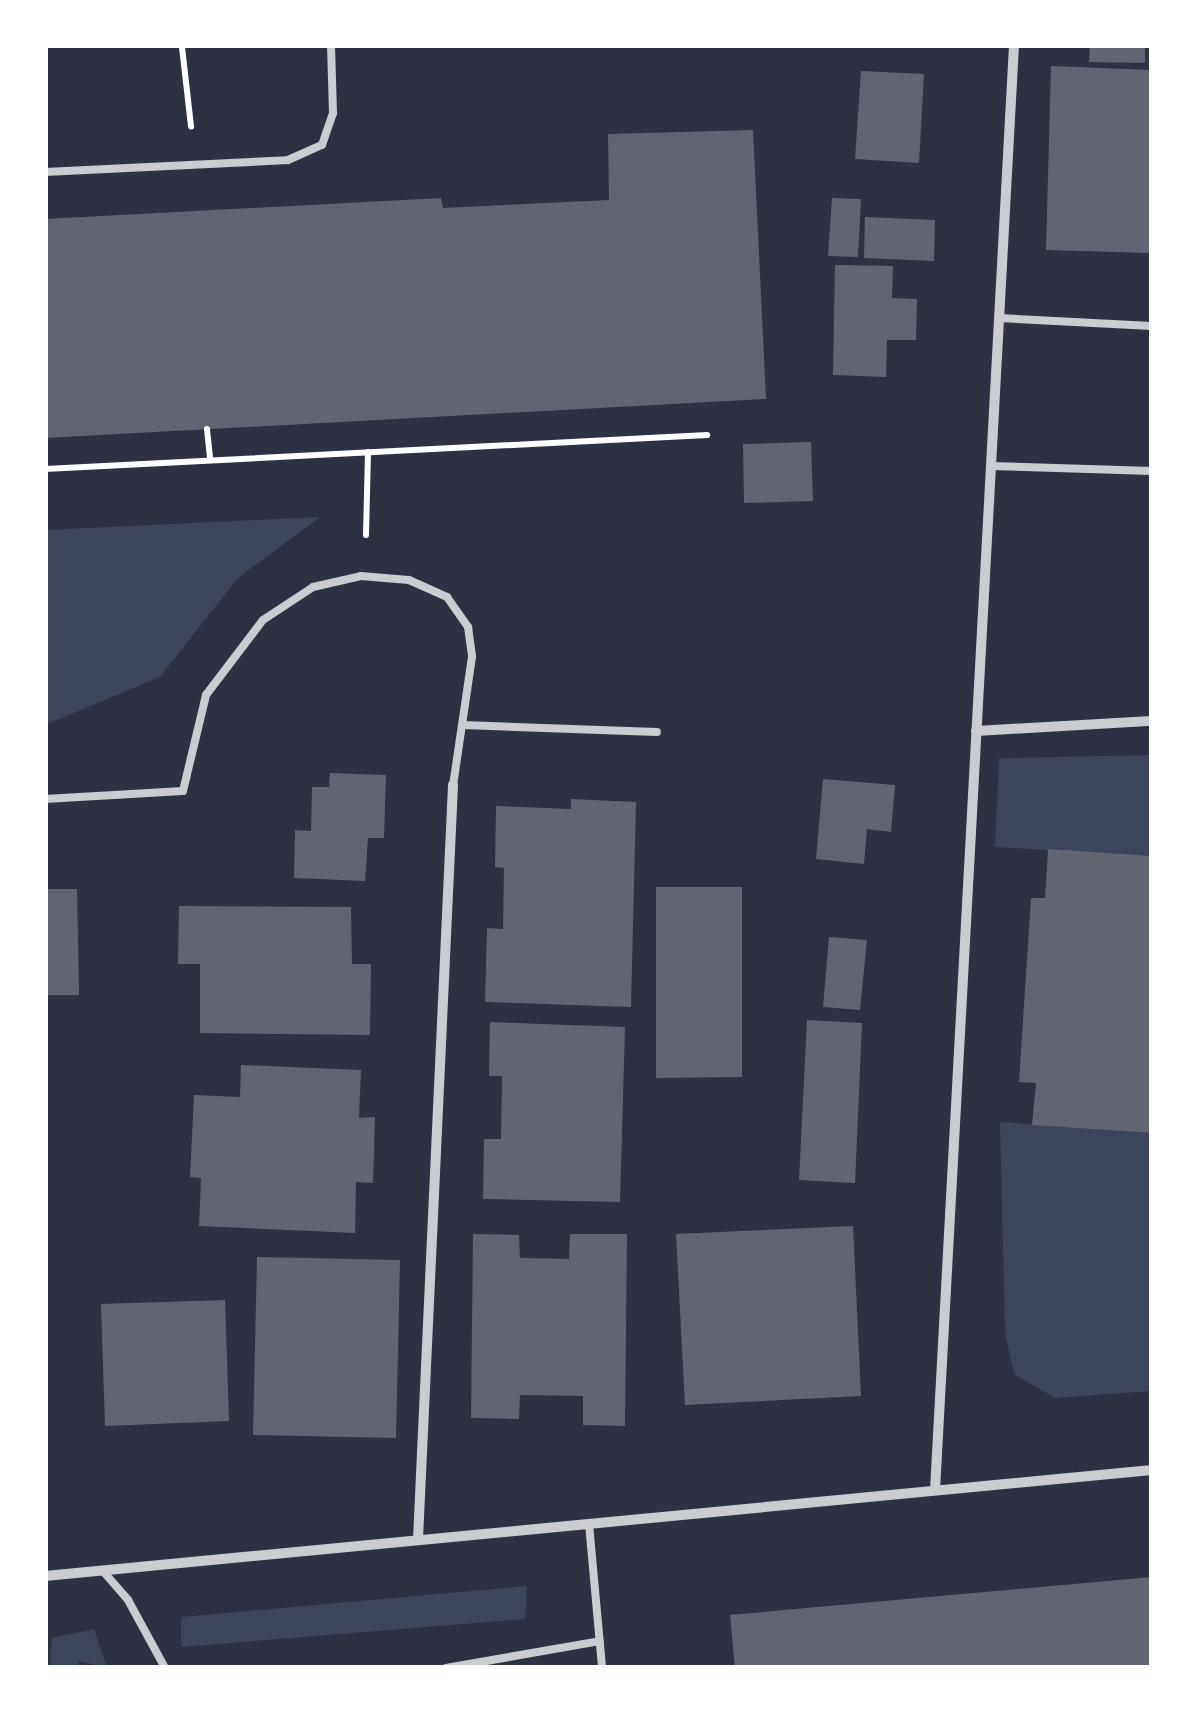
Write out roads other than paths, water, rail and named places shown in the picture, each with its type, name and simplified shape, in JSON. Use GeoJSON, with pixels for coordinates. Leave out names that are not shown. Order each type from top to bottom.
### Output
{"type":"FeatureCollection","features":[{"type":"Feature","properties":{"kind":"street"},"geometry":{"type":"LineString","coordinates":[[935,1490],[1014,45]]}},
{"type":"Feature","properties":{"kind":"street"},"geometry":{"type":"LineString","coordinates":[[976,731],[1152,721]]}},
{"type":"Feature","properties":{"kind":"street"},"geometry":{"type":"LineString","coordinates":[[418,1539],[453,785]]}},
{"type":"Feature","properties":{"kind":"street"},"geometry":{"type":"LineString","coordinates":[[45,1576],[1152,1470]]}},
{"type":"Feature","properties":{"kind":"lane"},"geometry":{"type":"LineString","coordinates":[[45,172],[288,160],[322,145],[333,112],[331,45]]}},
{"type":"Feature","properties":{"kind":"lane"},"geometry":{"type":"LineString","coordinates":[[999,318],[1152,326]]}},
{"type":"Feature","properties":{"kind":"lane"},"geometry":{"type":"LineString","coordinates":[[991,466],[1152,471]]}},
{"type":"Feature","properties":{"kind":"lane"},"geometry":{"type":"LineString","coordinates":[[45,799],[183,791],[206,695],[264,620],[313,587],[362,576],[409,580],[447,597],[468,627],[472,656],[453,785]]}},
{"type":"Feature","properties":{"kind":"lane"},"geometry":{"type":"LineString","coordinates":[[463,724],[657,732]]}},
{"type":"Feature","properties":{"kind":"lane"},"geometry":{"type":"LineString","coordinates":[[589,1524],[602,1668]]}},
{"type":"Feature","properties":{"kind":"lane"},"geometry":{"type":"LineString","coordinates":[[102,1570],[128,1600],[165,1668]]}},
{"type":"Feature","properties":{"kind":"lane"},"geometry":{"type":"LineString","coordinates":[[446,1668],[600,1641]]}}]}
